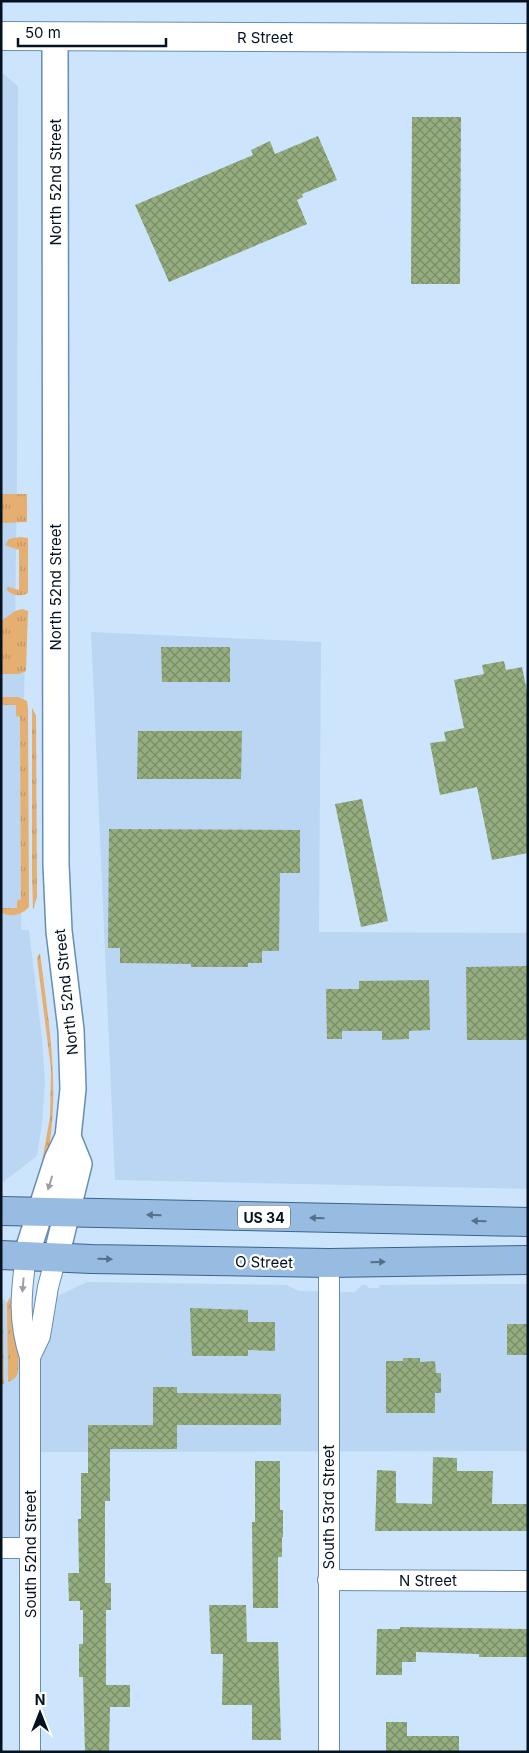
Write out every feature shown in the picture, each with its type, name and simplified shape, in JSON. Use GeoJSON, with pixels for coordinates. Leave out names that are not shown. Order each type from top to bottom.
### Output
{"type":"FeatureCollection","features":[{"type":"Feature","properties":{"kind":"main road","name":"R Street"},"geometry":{"type":"LineString","coordinates":[[1,36],[528,38]]}},
{"type":"Feature","properties":{"kind":"main road","name":"US 34"},"geometry":{"type":"LineString","coordinates":[[1,1211],[528,1222]]}},
{"type":"Feature","properties":{"kind":"main road","name":"O Street"},"geometry":{"type":"LineString","coordinates":[[14,1255],[329,1263],[528,1260]]}},
{"type":"Feature","properties":{"kind":"street","name":"North 52nd Street"},"geometry":{"type":"LineString","coordinates":[[14,1255],[54,1212],[79,1164],[68,1137],[73,1089],[73,1068],[71,1030],[59,931],[56,864],[55,36]]}},
{"type":"Feature","properties":{"kind":"street","name":"North 52nd Street"},"geometry":{"type":"LineString","coordinates":[[54,1212],[56,1257]]}},
{"type":"Feature","properties":{"kind":"street","name":"South 52nd Street"},"geometry":{"type":"LineString","coordinates":[[14,1255],[22,1286],[23,1336],[30,1357],[30,1752]]}},
{"type":"Feature","properties":{"kind":"street","name":"South 52nd Street"},"geometry":{"type":"LineString","coordinates":[[30,1357],[40,1336],[48,1288],[56,1257]]}},
{"type":"Feature","properties":{"kind":"street","name":"South 53rd Street"},"geometry":{"type":"LineString","coordinates":[[329,1263],[329,1752]]}},
{"type":"Feature","properties":{"kind":"street"},"geometry":{"type":"LineString","coordinates":[[1,1548],[30,1548]]}},
{"type":"Feature","properties":{"kind":"street","name":"N Street"},"geometry":{"type":"LineString","coordinates":[[328,1580],[528,1581]]}},
{"type":"Feature","properties":{"kind":"shaded area"},"geometry":{"type":"Polygon","coordinates":[[[1,72],[18,86],[15,634],[25,634],[21,930],[29,930],[42,1039],[45,1082],[42,1124],[37,1156],[3,1182],[1,1182],[1,72]]]}},
{"type":"Feature","properties":{"kind":"shaded area"},"geometry":{"type":"Polygon","coordinates":[[[91,632],[321,642],[319,932],[528,933],[528,1189],[115,1180],[91,632]]]}},
{"type":"Feature","properties":{"kind":"shaded area"},"geometry":{"type":"Polygon","coordinates":[[[87,1282],[287,1285],[299,1291],[355,1292],[362,1285],[367,1285],[368,1288],[379,1288],[379,1285],[528,1284],[528,1451],[30,1452],[30,1548],[1,1548],[1,1297],[22,1315],[23,1336],[45,1302],[87,1282]]]}},
{"type":"Feature","properties":{"kind":"green space"},"geometry":{"type":"Polygon","coordinates":[[[1,494],[27,494],[27,522],[1,523],[1,494]]]}},
{"type":"Feature","properties":{"kind":"green space"},"geometry":{"type":"Polygon","coordinates":[[[28,538],[28,593],[22,595],[13,594],[6,589],[8,587],[19,590],[19,550],[5,545],[9,539],[28,538]]]}},
{"type":"Feature","properties":{"kind":"green space"},"geometry":{"type":"Polygon","coordinates":[[[22,609],[28,611],[26,671],[19,674],[1,674],[1,621],[15,611],[22,609]]]}},
{"type":"Feature","properties":{"kind":"green space"},"geometry":{"type":"Polygon","coordinates":[[[1,697],[18,697],[27,701],[28,709],[29,907],[19,914],[12,915],[4,914],[1,912],[1,908],[17,908],[17,901],[21,899],[20,717],[16,716],[16,705],[2,705],[1,697]]]}},
{"type":"Feature","properties":{"kind":"green space"},"geometry":{"type":"Polygon","coordinates":[[[32,708],[36,715],[37,897],[33,910],[32,874],[32,708]]]}},
{"type":"Feature","properties":{"kind":"green space"},"geometry":{"type":"Polygon","coordinates":[[[40,953],[50,1034],[53,1087],[53,1114],[45,1168],[41,1167],[50,1117],[51,1069],[37,958],[40,953]]]}},
{"type":"Feature","properties":{"kind":"green space"},"geometry":{"type":"Polygon","coordinates":[[[1,1297],[3,1304],[4,1384],[1,1385],[1,1297]]]}},
{"type":"Feature","properties":{"kind":"green space"},"geometry":{"type":"Polygon","coordinates":[[[10,1297],[16,1337],[18,1369],[17,1375],[8,1382],[7,1303],[10,1297]]]}},
{"type":"Feature","properties":{"kind":"building"},"geometry":{"type":"Polygon","coordinates":[[[412,117],[461,117],[460,284],[411,284],[412,117]]]}},
{"type":"Feature","properties":{"kind":"building"},"geometry":{"type":"Polygon","coordinates":[[[318,136],[337,180],[302,194],[303,197],[297,200],[307,224],[169,282],[135,205],[253,155],[251,150],[270,141],[275,154],[318,136]]]}},
{"type":"Feature","properties":{"kind":"building"},"geometry":{"type":"Polygon","coordinates":[[[161,647],[230,647],[230,682],[162,682],[161,647]]]}},
{"type":"Feature","properties":{"kind":"building"},"geometry":{"type":"Polygon","coordinates":[[[504,661],[506,670],[522,667],[528,696],[528,853],[492,860],[477,787],[440,795],[430,743],[446,741],[444,732],[464,728],[454,680],[484,674],[482,665],[504,661]]]}},
{"type":"Feature","properties":{"kind":"building"},"geometry":{"type":"Polygon","coordinates":[[[138,731],[242,731],[241,779],[137,779],[138,731]]]}},
{"type":"Feature","properties":{"kind":"building"},"geometry":{"type":"Polygon","coordinates":[[[362,799],[388,921],[361,927],[335,804],[362,799]]]}},
{"type":"Feature","properties":{"kind":"building"},"geometry":{"type":"Polygon","coordinates":[[[109,829],[300,830],[300,873],[280,873],[279,951],[262,951],[262,963],[248,963],[248,967],[191,967],[191,964],[120,963],[120,948],[108,948],[109,829]]]}},
{"type":"Feature","properties":{"kind":"building"},"geometry":{"type":"Polygon","coordinates":[[[528,966],[528,1040],[467,1040],[466,967],[528,966]]]}},
{"type":"Feature","properties":{"kind":"building"},"geometry":{"type":"Polygon","coordinates":[[[429,980],[430,1030],[409,1031],[409,1039],[382,1040],[382,1031],[342,1031],[342,1039],[327,1039],[326,989],[359,989],[359,981],[429,980]]]}},
{"type":"Feature","properties":{"kind":"building"},"geometry":{"type":"Polygon","coordinates":[[[190,1308],[248,1310],[248,1322],[275,1322],[275,1351],[248,1350],[248,1356],[192,1356],[190,1308]]]}},
{"type":"Feature","properties":{"kind":"building"},"geometry":{"type":"Polygon","coordinates":[[[507,1324],[528,1324],[528,1355],[507,1355],[507,1324]]]}},
{"type":"Feature","properties":{"kind":"building"},"geometry":{"type":"Polygon","coordinates":[[[403,1358],[420,1358],[420,1362],[435,1361],[436,1373],[441,1373],[441,1393],[435,1393],[435,1413],[386,1413],[386,1361],[403,1361],[403,1358]]]}},
{"type":"Feature","properties":{"kind":"building"},"geometry":{"type":"Polygon","coordinates":[[[153,1387],[177,1387],[177,1393],[281,1394],[281,1425],[177,1425],[177,1449],[110,1449],[110,1501],[105,1501],[105,1583],[111,1583],[111,1610],[106,1610],[106,1685],[130,1685],[130,1707],[110,1707],[109,1752],[85,1752],[83,1677],[79,1677],[79,1644],[83,1644],[83,1610],[80,1610],[80,1601],[69,1601],[68,1573],[79,1573],[78,1519],[81,1519],[81,1473],[88,1473],[88,1425],[153,1425],[153,1387]]]}},
{"type":"Feature","properties":{"kind":"building"},"geometry":{"type":"Polygon","coordinates":[[[433,1457],[457,1458],[457,1471],[493,1471],[492,1504],[528,1504],[528,1531],[375,1531],[377,1470],[396,1471],[396,1503],[432,1504],[433,1457]]]}},
{"type":"Feature","properties":{"kind":"building"},"geometry":{"type":"Polygon","coordinates":[[[255,1461],[280,1461],[280,1510],[283,1510],[283,1537],[282,1557],[278,1557],[278,1608],[253,1608],[252,1522],[255,1522],[255,1461]]]}},
{"type":"Feature","properties":{"kind":"building"},"geometry":{"type":"Polygon","coordinates":[[[209,1605],[246,1605],[247,1642],[278,1642],[281,1740],[252,1740],[252,1705],[222,1705],[223,1654],[211,1654],[209,1605]]]}},
{"type":"Feature","properties":{"kind":"building"},"geometry":{"type":"Polygon","coordinates":[[[400,1627],[528,1629],[528,1657],[479,1657],[479,1654],[416,1652],[416,1662],[402,1662],[402,1675],[376,1675],[377,1629],[400,1629],[400,1627]]]}},
{"type":"Feature","properties":{"kind":"building"},"geometry":{"type":"Polygon","coordinates":[[[386,1722],[407,1722],[407,1736],[459,1736],[459,1752],[386,1752],[386,1722]]]}}]}
